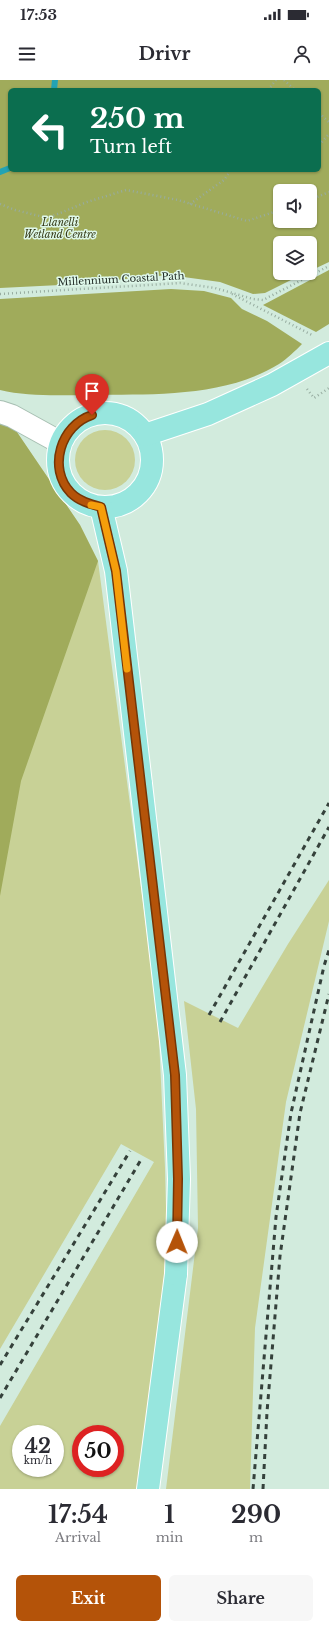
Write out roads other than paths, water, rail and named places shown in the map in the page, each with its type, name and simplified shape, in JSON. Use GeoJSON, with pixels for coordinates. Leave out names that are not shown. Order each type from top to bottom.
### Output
{"type":"FeatureCollection","features":[{"type":"Feature","properties":{"kind":"main road"},"geometry":{"type":"LineString","coordinates":[[145,435],[208,414],[272,385],[329,353]]}},
{"type":"Feature","properties":{"kind":"main road"},"geometry":{"type":"LineString","coordinates":[[101,413],[118,414],[133,422],[145,435],[152,451],[152,468],[146,485],[134,498],[118,506],[101,507],[84,503],[70,492],[61,477],[58,461],[61,444],[70,429],[84,418],[101,413]]}},
{"type":"Feature","properties":{"kind":"main road"},"geometry":{"type":"LineString","coordinates":[[101,507],[116,571],[175,1075],[178,1179],[176,1274],[148,1489]]}},
{"type":"Feature","properties":{"kind":"street"},"geometry":{"type":"LineString","coordinates":[[0,412],[12,416],[61,444]]}},
{"type":"Feature","properties":{"kind":"waterway"},"geometry":{"type":"LineString","coordinates":[[54,88],[55,80]]}},
{"type":"Feature","properties":{"kind":"waterway"},"geometry":{"type":"LineString","coordinates":[[0,172],[8,169]]}},
{"type":"Feature","properties":{"kind":"railway"},"geometry":{"type":"LineString","coordinates":[[209,1015],[329,803]]}},
{"type":"Feature","properties":{"kind":"railway"},"geometry":{"type":"LineString","coordinates":[[220,1022],[329,827]]}},
{"type":"Feature","properties":{"kind":"railway"},"geometry":{"type":"LineString","coordinates":[[253,1489],[276,1217],[291,1113],[324,966],[329,950]]}},
{"type":"Feature","properties":{"kind":"railway"},"geometry":{"type":"LineString","coordinates":[[263,1489],[267,1412],[280,1256],[300,1113],[329,994]]}},
{"type":"Feature","properties":{"kind":"railway"},"geometry":{"type":"LineString","coordinates":[[0,1365],[130,1151]]}},
{"type":"Feature","properties":{"kind":"railway"},"geometry":{"type":"LineString","coordinates":[[0,1398],[142,1158]]}},
{"type":"Feature","properties":{"kind":"park label","name":"Llanelli Wetland Centre"},"geometry":{"type":"Point","coordinates":[60,228]}}]}
